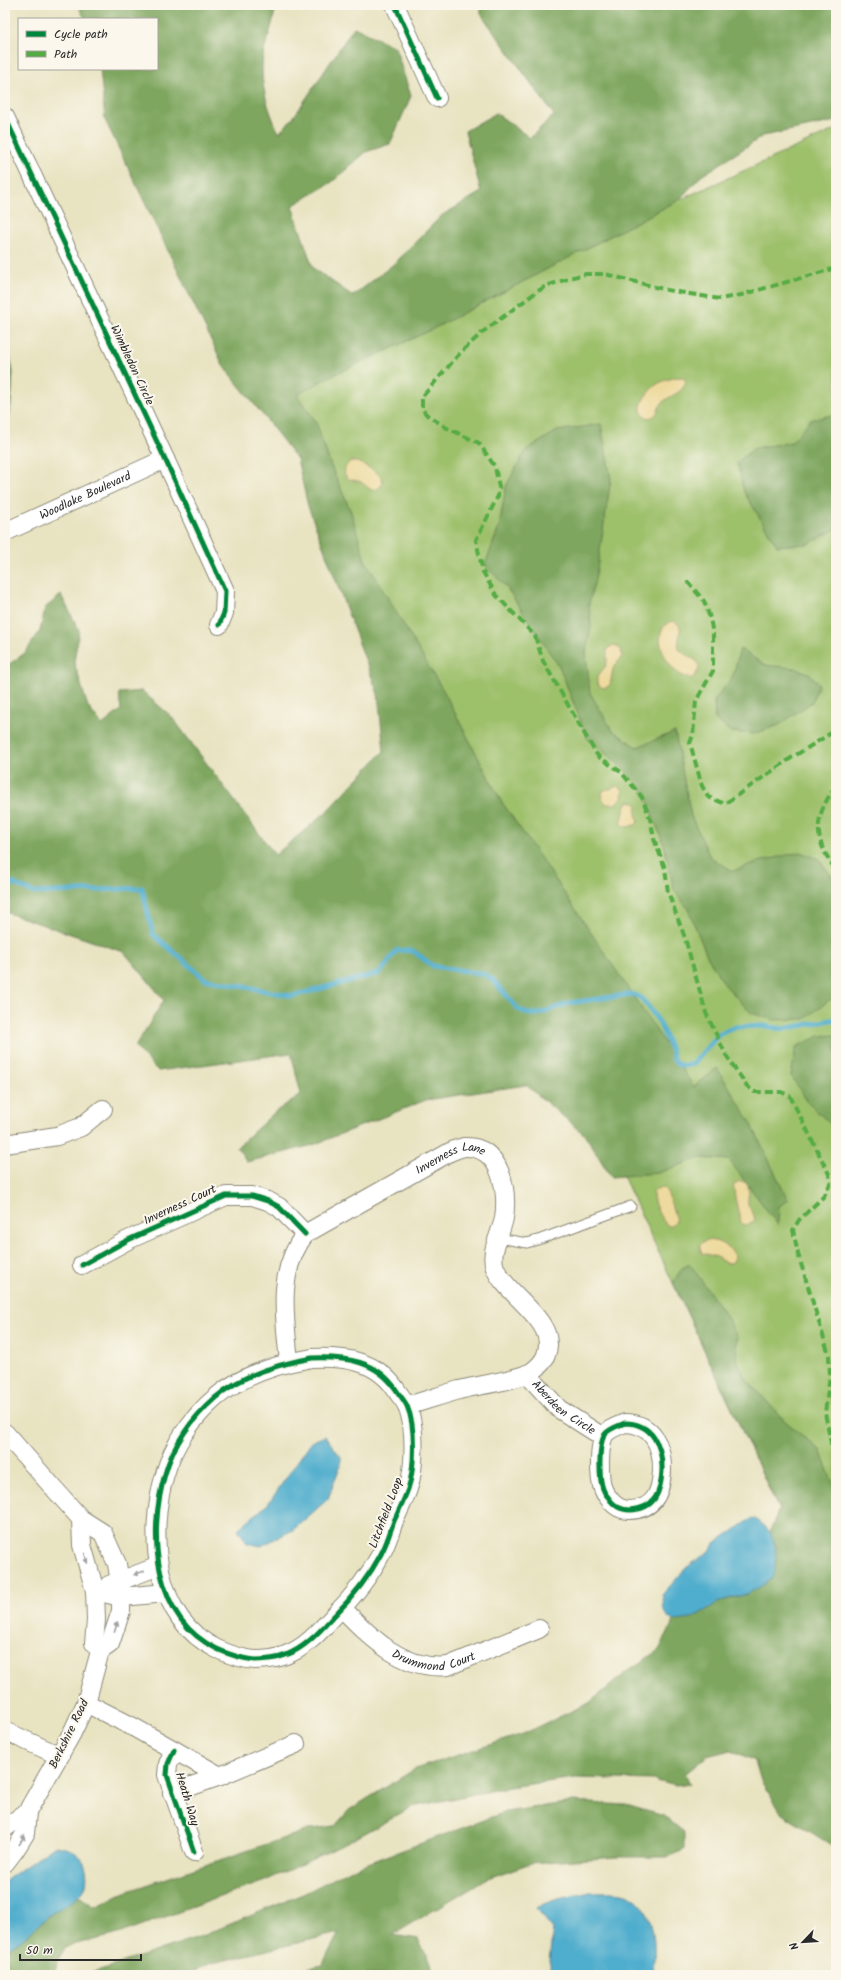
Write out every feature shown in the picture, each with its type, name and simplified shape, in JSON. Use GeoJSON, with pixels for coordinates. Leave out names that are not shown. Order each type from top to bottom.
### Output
{"type":"FeatureCollection","features":[{"type":"Feature","properties":{"kind":"street"},"geometry":{"type":"LineString","coordinates":[[395,5],[437,98]]}},
{"type":"Feature","properties":{"kind":"street","name":"Wimbledon Circle"},"geometry":{"type":"LineString","coordinates":[[5,117],[225,591],[224,613],[219,625]]}},
{"type":"Feature","properties":{"kind":"street","name":"Woodlake Boulevard"},"geometry":{"type":"LineString","coordinates":[[5,532],[165,459]]}},
{"type":"Feature","properties":{"kind":"street"},"geometry":{"type":"LineString","coordinates":[[5,1144],[57,1136],[81,1127],[103,1109]]}},
{"type":"Feature","properties":{"kind":"street","name":"Inverness Lane"},"geometry":{"type":"LineString","coordinates":[[289,1362],[284,1302],[285,1282],[296,1246],[305,1234],[450,1152],[464,1147],[486,1152],[495,1160],[501,1172],[506,1203],[499,1238],[493,1252],[495,1268],[501,1280],[542,1324],[547,1334],[548,1344],[546,1355],[540,1364],[527,1374],[459,1390],[407,1406]]}},
{"type":"Feature","properties":{"kind":"street","name":"Inverness Court"},"geometry":{"type":"LineString","coordinates":[[82,1265],[128,1240],[226,1196],[252,1196],[279,1206],[305,1234]]}},
{"type":"Feature","properties":{"kind":"street","name":"Litchfield Loop"},"geometry":{"type":"LineString","coordinates":[[329,1358],[359,1361],[378,1372],[391,1382],[407,1406],[411,1419],[413,1470],[408,1489],[382,1552],[368,1576],[342,1608],[316,1635],[288,1654],[274,1659],[253,1660],[226,1653],[198,1638],[182,1621],[167,1593],[159,1566],[156,1524],[159,1494],[170,1459],[188,1426],[204,1409],[227,1388],[245,1379],[289,1362],[329,1358]]}},
{"type":"Feature","properties":{"kind":"street","name":"Aberdeen Circle"},"geometry":{"type":"LineString","coordinates":[[527,1374],[558,1409],[603,1437]]}},
{"type":"Feature","properties":{"kind":"street","name":"Aberdeen Circle"},"geometry":{"type":"LineString","coordinates":[[625,1423],[633,1423],[642,1426],[656,1439],[661,1450],[662,1481],[660,1491],[655,1499],[646,1506],[638,1509],[619,1508],[612,1503],[602,1488],[600,1452],[603,1437],[614,1427],[625,1423]]}},
{"type":"Feature","properties":{"kind":"street","name":"Berkshire Road"},"geometry":{"type":"LineString","coordinates":[[5,1433],[81,1519],[103,1533],[117,1564],[121,1611],[110,1644],[100,1651],[86,1703],[60,1756],[27,1812],[5,1828]]}},
{"type":"Feature","properties":{"kind":"street"},"geometry":{"type":"LineString","coordinates":[[81,1519],[82,1545],[95,1591],[96,1620],[94,1643],[100,1651]]}},
{"type":"Feature","properties":{"kind":"street"},"geometry":{"type":"LineString","coordinates":[[120,1589],[159,1566]]}},
{"type":"Feature","properties":{"kind":"street"},"geometry":{"type":"LineString","coordinates":[[95,1591],[120,1589],[167,1593]]}},
{"type":"Feature","properties":{"kind":"street","name":"Drummond Court"},"geometry":{"type":"LineString","coordinates":[[342,1608],[371,1639],[386,1649],[422,1666],[434,1668],[448,1666],[539,1629]]}},
{"type":"Feature","properties":{"kind":"street","name":"Heath Way"},"geometry":{"type":"LineString","coordinates":[[86,1703],[220,1776]]}},
{"type":"Feature","properties":{"kind":"street"},"geometry":{"type":"LineString","coordinates":[[5,1731],[60,1756]]}},
{"type":"Feature","properties":{"kind":"street","name":"Heath Way"},"geometry":{"type":"LineString","coordinates":[[172,1793],[220,1776],[296,1744]]}},
{"type":"Feature","properties":{"kind":"street","name":"Heath Way"},"geometry":{"type":"LineString","coordinates":[[174,1750],[168,1764],[167,1775],[172,1793],[194,1852]]}},
{"type":"Feature","properties":{"kind":"street","name":"Berkshire Road"},"geometry":{"type":"LineString","coordinates":[[5,1863],[16,1850],[25,1834],[27,1812]]}},
{"type":"Feature","properties":{"kind":"lane"},"geometry":{"type":"LineString","coordinates":[[499,1238],[527,1243],[541,1240],[631,1206]]}},
{"type":"Feature","properties":{"kind":"green space"},"geometry":{"type":"Polygon","coordinates":[[[78,5],[275,5],[274,18],[264,50],[262,76],[265,96],[279,133],[293,118],[354,27],[395,47],[411,96],[390,144],[366,152],[332,182],[292,206],[313,268],[353,296],[395,263],[441,216],[481,192],[465,131],[496,113],[530,138],[554,115],[481,14],[481,5],[836,5],[836,121],[763,136],[700,177],[679,200],[431,330],[325,379],[297,395],[316,422],[331,466],[351,512],[365,560],[444,692],[501,801],[694,1087],[717,1068],[750,1121],[788,1200],[779,1206],[778,1225],[729,1160],[700,1158],[658,1173],[611,1177],[585,1135],[526,1085],[426,1100],[313,1145],[247,1162],[237,1147],[275,1112],[301,1094],[291,1053],[158,1071],[135,1047],[164,1000],[124,952],[5,912],[5,667],[25,653],[40,631],[45,608],[61,595],[79,630],[74,662],[88,707],[102,725],[121,710],[119,693],[142,691],[172,717],[275,855],[325,813],[384,751],[378,694],[308,506],[297,459],[224,367],[105,120],[100,70],[158,70],[158,18],[84,18],[78,5]]]}},
{"type":"Feature","properties":{"kind":"green space"},"geometry":{"type":"Polygon","coordinates":[[[836,129],[835,1630],[546,1011],[270,385],[836,129]]]}},
{"type":"Feature","properties":{"kind":"green space"},"geometry":{"type":"Polygon","coordinates":[[[5,330],[13,372],[11,405],[5,432],[5,330]]]}},
{"type":"Feature","properties":{"kind":"green space"},"geometry":{"type":"Polygon","coordinates":[[[832,415],[836,416],[836,529],[808,544],[777,546],[744,492],[737,462],[755,448],[792,442],[810,420],[832,415]]]}},
{"type":"Feature","properties":{"kind":"green space"},"geometry":{"type":"Polygon","coordinates":[[[601,424],[611,479],[596,575],[589,604],[591,627],[586,652],[590,693],[612,730],[637,747],[675,732],[691,816],[710,857],[733,871],[754,863],[800,852],[819,859],[836,882],[836,997],[828,1001],[805,1019],[774,1020],[751,1013],[725,985],[708,958],[688,909],[674,890],[664,845],[644,792],[623,768],[587,738],[560,668],[507,588],[485,565],[499,527],[506,486],[526,450],[557,431],[601,424]]]}},
{"type":"Feature","properties":{"kind":"green space"},"geometry":{"type":"Polygon","coordinates":[[[740,649],[765,665],[794,668],[809,673],[819,684],[812,702],[779,725],[754,734],[731,732],[715,719],[714,701],[733,676],[740,649]]]}},
{"type":"Feature","properties":{"kind":"green space"},"geometry":{"type":"Polygon","coordinates":[[[836,1035],[836,1129],[809,1104],[791,1076],[796,1047],[819,1036],[836,1035]]]}},
{"type":"Feature","properties":{"kind":"green space"},"geometry":{"type":"Polygon","coordinates":[[[690,1264],[727,1317],[737,1337],[737,1360],[747,1380],[785,1421],[820,1450],[831,1479],[836,1487],[836,1848],[782,1814],[761,1781],[755,1761],[731,1750],[707,1756],[685,1774],[690,1784],[676,1786],[653,1780],[575,1778],[509,1787],[412,1807],[347,1843],[265,1881],[115,1935],[64,1947],[53,1975],[5,1975],[5,1951],[52,1913],[79,1896],[95,1907],[120,1894],[311,1829],[335,1826],[349,1810],[415,1769],[523,1734],[589,1703],[633,1667],[659,1650],[674,1620],[689,1619],[721,1601],[747,1594],[777,1547],[769,1534],[779,1509],[673,1283],[682,1268],[690,1264]]]}},
{"type":"Feature","properties":{"kind":"green space"},"geometry":{"type":"Polygon","coordinates":[[[572,1802],[626,1805],[664,1816],[684,1832],[684,1850],[667,1857],[617,1857],[531,1863],[485,1879],[393,1935],[418,1939],[436,1975],[266,1975],[322,1965],[339,1933],[209,1964],[185,1975],[91,1975],[91,1973],[204,1935],[303,1894],[352,1869],[505,1812],[572,1802]]]}},
{"type":"Feature","properties":{"kind":"sand"},"geometry":{"type":"Polygon","coordinates":[[[681,377],[686,380],[683,388],[661,404],[655,416],[649,418],[644,415],[641,410],[641,405],[646,395],[659,383],[681,377]]]}},
{"type":"Feature","properties":{"kind":"sand"},"geometry":{"type":"Polygon","coordinates":[[[351,461],[366,466],[380,475],[382,478],[382,483],[380,487],[372,490],[361,482],[350,480],[345,475],[345,470],[351,461]]]}},
{"type":"Feature","properties":{"kind":"sand"},"geometry":{"type":"Polygon","coordinates":[[[674,621],[680,626],[678,643],[679,648],[685,654],[694,659],[699,666],[698,671],[693,678],[685,677],[676,672],[664,653],[661,643],[661,633],[665,625],[674,621]]]}},
{"type":"Feature","properties":{"kind":"sand"},"geometry":{"type":"Polygon","coordinates":[[[613,645],[621,649],[622,656],[613,669],[610,685],[605,688],[601,687],[597,683],[597,677],[607,662],[607,649],[613,645]]]}},
{"type":"Feature","properties":{"kind":"sand"},"geometry":{"type":"Polygon","coordinates":[[[617,786],[623,789],[622,798],[615,804],[607,804],[603,800],[602,793],[606,789],[617,786]]]}},
{"type":"Feature","properties":{"kind":"sand"},"geometry":{"type":"Polygon","coordinates":[[[629,801],[634,802],[637,805],[636,815],[639,821],[635,825],[627,827],[621,824],[626,805],[629,801]]]}},
{"type":"Feature","properties":{"kind":"sand"},"geometry":{"type":"Polygon","coordinates":[[[740,1181],[747,1184],[748,1204],[754,1215],[754,1222],[748,1225],[742,1224],[735,1197],[734,1184],[740,1181]]]}},
{"type":"Feature","properties":{"kind":"sand"},"geometry":{"type":"Polygon","coordinates":[[[659,1188],[665,1189],[670,1199],[676,1221],[670,1226],[660,1216],[655,1205],[653,1194],[654,1191],[659,1188]]]}},
{"type":"Feature","properties":{"kind":"sand"},"geometry":{"type":"Polygon","coordinates":[[[707,1240],[724,1244],[730,1249],[735,1257],[733,1262],[727,1264],[717,1257],[702,1253],[700,1244],[707,1240]]]}},
{"type":"Feature","properties":{"kind":"water"},"geometry":{"type":"Polygon","coordinates":[[[325,1436],[341,1457],[341,1464],[328,1499],[293,1530],[261,1546],[247,1543],[238,1529],[268,1504],[311,1442],[325,1436]]]}},
{"type":"Feature","properties":{"kind":"water"},"geometry":{"type":"Polygon","coordinates":[[[753,1518],[768,1529],[772,1536],[776,1552],[776,1561],[772,1579],[749,1593],[722,1601],[689,1619],[675,1620],[668,1617],[664,1610],[662,1595],[686,1568],[708,1552],[715,1543],[753,1518]]]}},
{"type":"Feature","properties":{"kind":"water"},"geometry":{"type":"Polygon","coordinates":[[[54,1846],[63,1847],[70,1850],[77,1854],[83,1861],[87,1874],[85,1888],[79,1896],[55,1911],[23,1938],[5,1950],[5,1881],[54,1846]]]}},
{"type":"Feature","properties":{"kind":"water"},"geometry":{"type":"Polygon","coordinates":[[[590,1892],[613,1892],[626,1894],[636,1899],[643,1907],[649,1917],[654,1941],[654,1965],[652,1975],[554,1975],[549,1960],[553,1929],[536,1908],[556,1900],[590,1892]]]}},
{"type":"Feature","properties":{"kind":"waterway"},"geometry":{"type":"LineString","coordinates":[[5,880],[34,893],[142,888],[153,934],[205,979],[292,996],[380,973],[397,950],[413,951],[433,966],[484,974],[493,980],[518,1009],[529,1014],[539,1014],[569,1003],[632,994],[640,997],[648,1006],[659,1022],[672,1052],[673,1059],[677,1064],[684,1066],[693,1064],[718,1035],[735,1027],[765,1026],[783,1029],[836,1019]]}},
{"type":"Feature","properties":{"kind":"marked path"},"geometry":{"type":"LineString","coordinates":[[836,268],[741,295],[720,299],[667,290],[605,274],[586,274],[573,277],[546,286],[484,331],[461,352],[422,397],[422,409],[427,415],[447,428],[479,443],[495,467],[499,487],[498,496],[476,540],[483,572],[496,595],[535,636],[543,661],[595,752],[599,757],[621,772],[642,797],[651,822],[654,839],[665,868],[668,892],[685,938],[706,1013],[726,1055],[747,1086],[754,1092],[781,1092],[790,1096],[829,1174],[830,1184],[824,1196],[799,1220],[793,1230],[798,1254],[829,1355],[830,1375],[825,1413],[836,1468]]}},
{"type":"Feature","properties":{"kind":"marked path"},"geometry":{"type":"LineString","coordinates":[[687,581],[704,601],[710,618],[713,634],[713,671],[696,701],[693,735],[690,743],[702,786],[708,797],[723,803],[729,801],[788,760],[836,730]]}},
{"type":"Feature","properties":{"kind":"marked path"},"geometry":{"type":"LineString","coordinates":[[836,786],[828,797],[823,808],[819,828],[823,848],[828,859],[836,870]]}},
{"type":"Feature","properties":{"kind":"cycle path"},"geometry":{"type":"LineString","coordinates":[[395,5],[437,98]]}},
{"type":"Feature","properties":{"kind":"cycle path"},"geometry":{"type":"LineString","coordinates":[[5,117],[225,591],[224,613],[219,625]]}},
{"type":"Feature","properties":{"kind":"cycle path"},"geometry":{"type":"LineString","coordinates":[[82,1265],[128,1240],[226,1196],[252,1196],[268,1201],[279,1207],[305,1234]]}},
{"type":"Feature","properties":{"kind":"cycle path"},"geometry":{"type":"LineString","coordinates":[[312,1358],[337,1358],[360,1362],[380,1373],[389,1381],[405,1402],[410,1414],[414,1447],[410,1480],[387,1542],[381,1554],[366,1579],[340,1610],[312,1639],[293,1652],[271,1659],[246,1659],[217,1649],[196,1635],[180,1617],[168,1596],[161,1573],[157,1548],[159,1498],[165,1474],[178,1442],[191,1423],[215,1398],[236,1383],[260,1372],[273,1367],[312,1358]]}},
{"type":"Feature","properties":{"kind":"cycle path"},"geometry":{"type":"LineString","coordinates":[[625,1423],[634,1424],[649,1432],[658,1445],[662,1462],[660,1486],[655,1498],[651,1503],[639,1509],[630,1510],[617,1506],[603,1490],[600,1469],[600,1452],[603,1437],[610,1430],[625,1423]]}},
{"type":"Feature","properties":{"kind":"cycle path"},"geometry":{"type":"LineString","coordinates":[[174,1750],[168,1764],[167,1775],[194,1852]]}}]}
